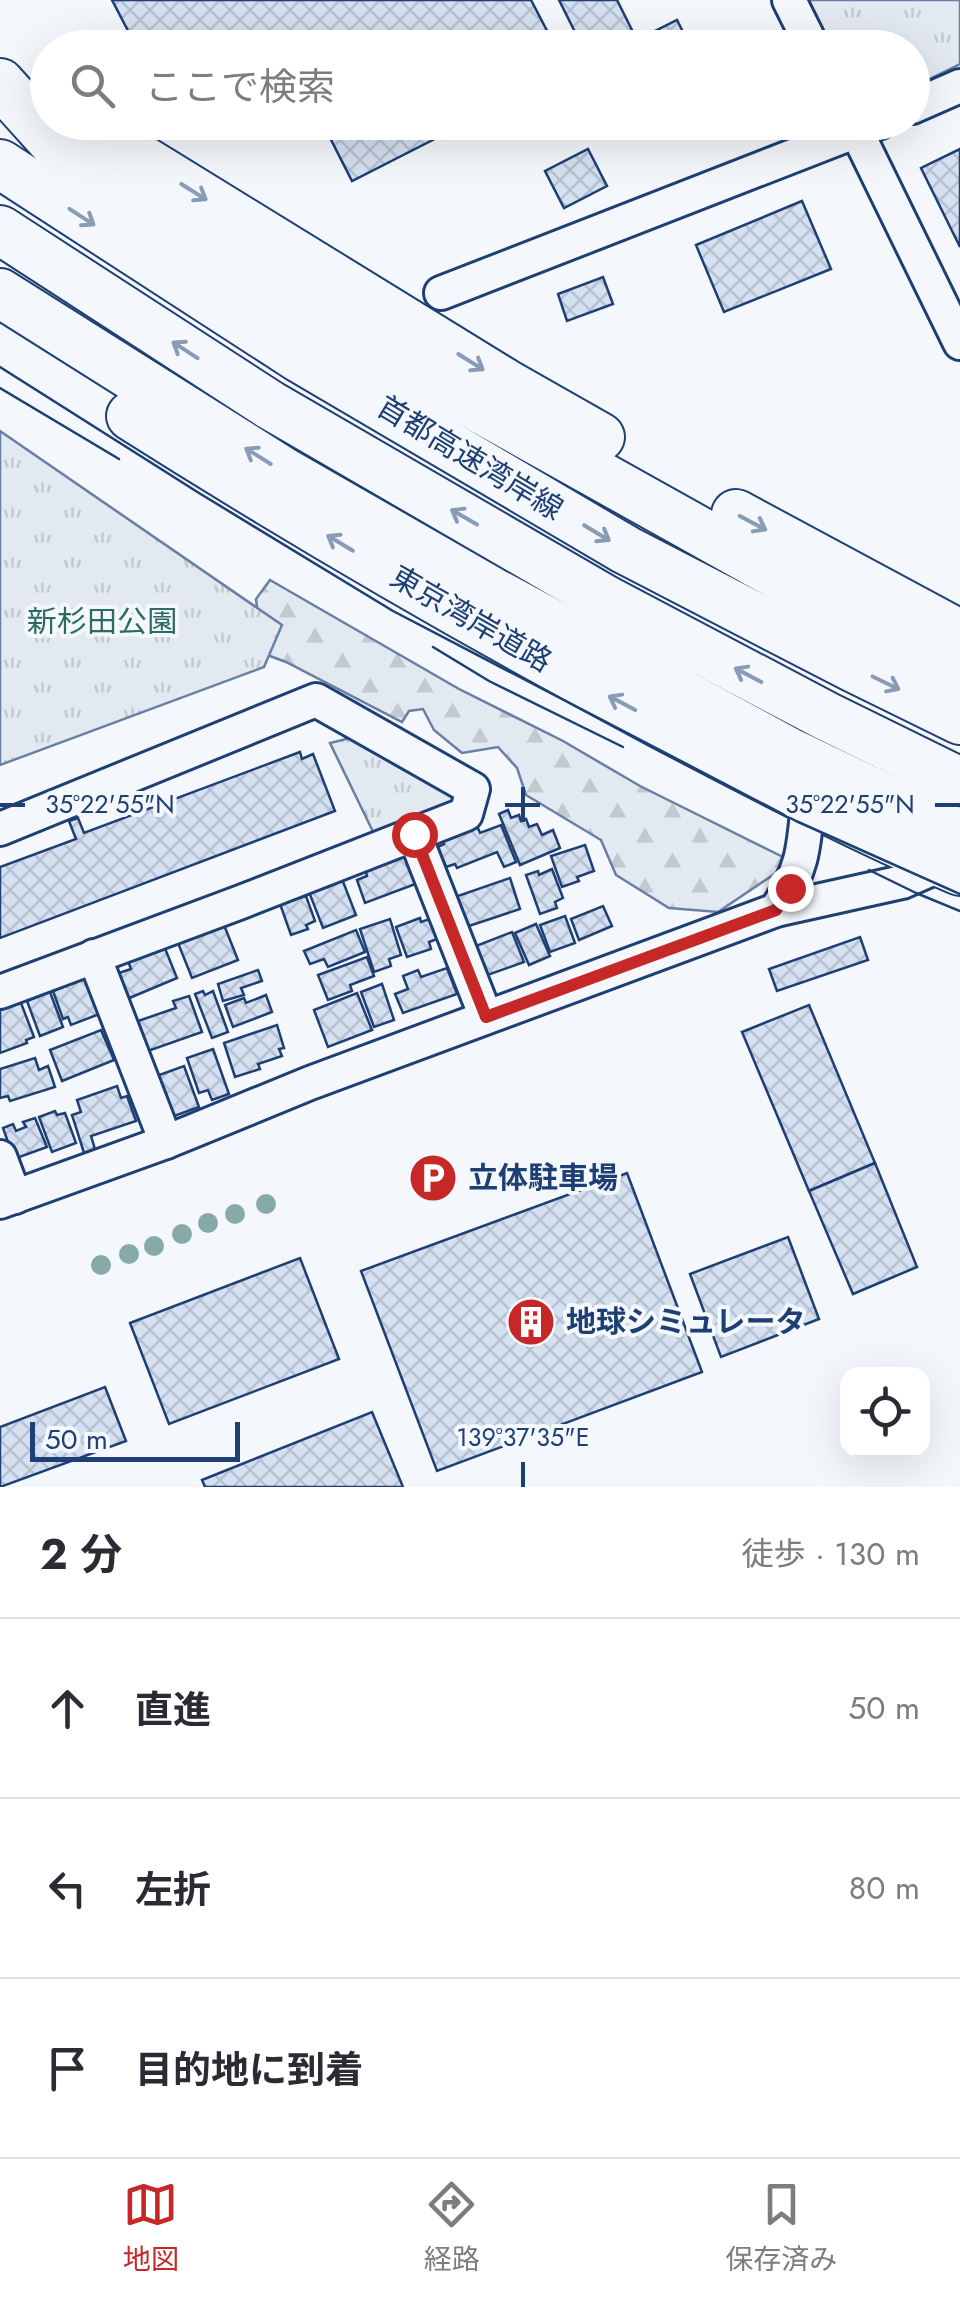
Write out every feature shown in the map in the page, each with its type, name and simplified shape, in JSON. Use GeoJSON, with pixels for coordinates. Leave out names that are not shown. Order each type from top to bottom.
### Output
{"type":"FeatureCollection","features":[{"type":"Feature","properties":{"kind":"highway"},"geometry":{"type":"LineString","coordinates":[[0,73],[30,91]]}},
{"type":"Feature","properties":{"kind":"highway"},"geometry":{"type":"LineString","coordinates":[[0,83],[30,116]]}},
{"type":"Feature","properties":{"kind":"highway"},"geometry":{"type":"LineString","coordinates":[[51,140],[100,178],[402,365],[844,612],[960,668]]}},
{"type":"Feature","properties":{"kind":"highway"},"geometry":{"type":"LineString","coordinates":[[110,140],[505,383],[960,637]]}},
{"type":"Feature","properties":{"kind":"highway","name":"首都高速湾岸線"},"geometry":{"type":"LineString","coordinates":[[0,164],[298,357],[626,550],[960,720]]}},
{"type":"Feature","properties":{"kind":"highway","name":"首都高速湾岸線"},"geometry":{"type":"LineString","coordinates":[[0,230],[270,405],[606,600],[960,782]]}},
{"type":"Feature","properties":{"kind":"highway"},"geometry":{"type":"LineString","coordinates":[[0,293],[284,472],[493,592],[793,754],[956,853]]}},
{"type":"Feature","properties":{"kind":"highway","name":"東京湾岸道路"},"geometry":{"type":"LineString","coordinates":[[0,332],[195,456],[558,669],[808,801],[956,853]]}},
{"type":"Feature","properties":{"kind":"highway"},"geometry":{"type":"LineString","coordinates":[[844,612],[960,637]]}},
{"type":"Feature","properties":{"kind":"street"},"geometry":{"type":"LineString","coordinates":[[789,0],[804,30]]}},
{"type":"Feature","properties":{"kind":"street"},"geometry":{"type":"LineString","coordinates":[[930,100],[960,86]]}},
{"type":"Feature","properties":{"kind":"street"},"geometry":{"type":"LineString","coordinates":[[441,293],[828,140]]}},
{"type":"Feature","properties":{"kind":"street"},"geometry":{"type":"LineString","coordinates":[[869,140],[960,342]]}},
{"type":"Feature","properties":{"kind":"street"},"geometry":{"type":"LineString","coordinates":[[0,829],[316,700],[474,788],[466,814],[0,992]]}},
{"type":"Feature","properties":{"kind":"street"},"geometry":{"type":"LineString","coordinates":[[776,910],[798,872],[808,801]]}},
{"type":"Feature","properties":{"kind":"street"},"geometry":{"type":"LineString","coordinates":[[414,834],[486,1017]]}},
{"type":"Feature","properties":{"kind":"street"},"geometry":{"type":"LineString","coordinates":[[0,1157],[7,1200],[776,910],[902,882],[956,853]]}},
{"type":"Feature","properties":{"kind":"street"},"geometry":{"type":"LineString","coordinates":[[94,956],[166,1142]]}},
{"type":"Feature","properties":{"kind":"green space"},"geometry":{"type":"Polygon","coordinates":[[[800,0],[960,0],[960,64],[930,79],[930,30],[816,30],[800,0]]]}},
{"type":"Feature","properties":{"kind":"green space","name":"新杉田公園"},"geometry":{"type":"Polygon","coordinates":[[[0,431],[282,625],[264,667],[0,765],[0,431]]]}},
{"type":"Feature","properties":{"kind":"green space"},"geometry":{"type":"Polygon","coordinates":[[[270,580],[459,689],[783,857],[776,873],[718,912],[669,908],[616,875],[601,840],[526,795],[517,768],[498,747],[462,753],[434,730],[423,709],[409,711],[402,722],[262,653],[256,599],[270,580]]]}},
{"type":"Feature","properties":{"kind":"green space"},"geometry":{"type":"Polygon","coordinates":[[[362,735],[459,782],[454,816],[378,842],[330,743],[362,735]]]}},
{"type":"Feature","properties":{"kind":"building"},"geometry":{"type":"Polygon","coordinates":[[[112,0],[531,0],[547,30],[128,30],[112,0]]]}},
{"type":"Feature","properties":{"kind":"building"},"geometry":{"type":"Polygon","coordinates":[[[559,0],[617,0],[632,30],[574,30],[559,0]]]}},
{"type":"Feature","properties":{"kind":"building"},"geometry":{"type":"Polygon","coordinates":[[[677,20],[682,30],[657,30],[677,20]]]}},
{"type":"Feature","properties":{"kind":"building"},"geometry":{"type":"Polygon","coordinates":[[[331,140],[433,140],[352,181],[331,140]]]}},
{"type":"Feature","properties":{"kind":"building"},"geometry":{"type":"Polygon","coordinates":[[[588,149],[607,186],[564,208],[545,171],[588,149]]]}},
{"type":"Feature","properties":{"kind":"building"},"geometry":{"type":"Polygon","coordinates":[[[960,149],[960,247],[921,168],[960,149]]]}},
{"type":"Feature","properties":{"kind":"building"},"geometry":{"type":"Polygon","coordinates":[[[802,201],[831,269],[724,312],[696,245],[802,201]]]}},
{"type":"Feature","properties":{"kind":"building"},"geometry":{"type":"Polygon","coordinates":[[[603,277],[613,304],[567,321],[558,294],[603,277]]]}},
{"type":"Feature","properties":{"kind":"building"},"geometry":{"type":"Polygon","coordinates":[[[300,752],[302,759],[313,754],[335,811],[0,938],[0,867],[76,839],[69,821],[78,818],[84,833],[300,752]]]}},
{"type":"Feature","properties":{"kind":"building"},"geometry":{"type":"Polygon","coordinates":[[[508,810],[511,818],[519,815],[521,821],[526,819],[529,827],[537,824],[542,835],[553,830],[560,848],[520,865],[499,814],[508,810]]]}},
{"type":"Feature","properties":{"kind":"building"},"geometry":{"type":"Polygon","coordinates":[[[501,825],[516,862],[504,867],[497,852],[457,868],[455,864],[446,867],[438,847],[444,844],[443,840],[477,826],[480,833],[501,825]]]}},
{"type":"Feature","properties":{"kind":"building"},"geometry":{"type":"Polygon","coordinates":[[[585,845],[594,871],[562,887],[551,856],[585,845]]]}},
{"type":"Feature","properties":{"kind":"building"},"geometry":{"type":"Polygon","coordinates":[[[407,854],[418,883],[365,903],[357,880],[367,876],[365,869],[407,854]]]}},
{"type":"Feature","properties":{"kind":"building"},"geometry":{"type":"Polygon","coordinates":[[[552,869],[563,898],[555,902],[557,908],[540,914],[526,875],[552,869]]]}},
{"type":"Feature","properties":{"kind":"building"},"geometry":{"type":"Polygon","coordinates":[[[510,878],[520,909],[463,928],[452,898],[510,878]]]}},
{"type":"Feature","properties":{"kind":"building"},"geometry":{"type":"Polygon","coordinates":[[[342,879],[356,915],[323,928],[309,892],[342,879]]]}},
{"type":"Feature","properties":{"kind":"building"},"geometry":{"type":"Polygon","coordinates":[[[306,896],[315,921],[306,925],[308,929],[291,935],[279,901],[306,896]]]}},
{"type":"Feature","properties":{"kind":"building"},"geometry":{"type":"Polygon","coordinates":[[[603,906],[612,926],[579,940],[571,919],[603,906]]]}},
{"type":"Feature","properties":{"kind":"building"},"geometry":{"type":"Polygon","coordinates":[[[565,916],[575,943],[550,952],[540,925],[565,916]]]}},
{"type":"Feature","properties":{"kind":"building"},"geometry":{"type":"Polygon","coordinates":[[[420,918],[421,922],[430,919],[437,939],[429,942],[431,949],[407,957],[396,927],[420,918]]]}},
{"type":"Feature","properties":{"kind":"building"},"geometry":{"type":"Polygon","coordinates":[[[390,919],[401,955],[389,959],[391,966],[374,972],[360,929],[390,919]]]}},
{"type":"Feature","properties":{"kind":"building"},"geometry":{"type":"Polygon","coordinates":[[[536,924],[550,956],[529,965],[515,933],[536,924]]]}},
{"type":"Feature","properties":{"kind":"building"},"geometry":{"type":"Polygon","coordinates":[[[224,925],[238,960],[192,978],[178,943],[224,925]]]}},
{"type":"Feature","properties":{"kind":"building"},"geometry":{"type":"Polygon","coordinates":[[[356,930],[365,952],[328,967],[324,959],[310,964],[304,951],[356,930]]]}},
{"type":"Feature","properties":{"kind":"building"},"geometry":{"type":"Polygon","coordinates":[[[512,932],[524,962],[482,977],[471,948],[512,932]]]}},
{"type":"Feature","properties":{"kind":"building"},"geometry":{"type":"Polygon","coordinates":[[[860,937],[868,960],[777,991],[769,969],[860,937]]]}},
{"type":"Feature","properties":{"kind":"building"},"geometry":{"type":"Polygon","coordinates":[[[164,946],[177,978],[127,999],[116,974],[131,969],[128,961],[164,946]]]}},
{"type":"Feature","properties":{"kind":"building"},"geometry":{"type":"Polygon","coordinates":[[[367,957],[374,976],[350,985],[352,991],[328,1000],[318,975],[367,957]]]}},
{"type":"Feature","properties":{"kind":"building"},"geometry":{"type":"Polygon","coordinates":[[[447,968],[457,994],[403,1013],[395,994],[408,989],[403,976],[418,970],[421,977],[447,968]]]}},
{"type":"Feature","properties":{"kind":"building"},"geometry":{"type":"Polygon","coordinates":[[[258,970],[262,981],[241,988],[244,995],[223,1001],[218,984],[258,970]]]}},
{"type":"Feature","properties":{"kind":"building"},"geometry":{"type":"Polygon","coordinates":[[[88,977],[102,1013],[71,1025],[68,1017],[63,1019],[53,991],[88,977]]]}},
{"type":"Feature","properties":{"kind":"building"},"geometry":{"type":"Polygon","coordinates":[[[382,984],[394,1020],[374,1027],[361,992],[382,984]]]}},
{"type":"Feature","properties":{"kind":"building"},"geometry":{"type":"Polygon","coordinates":[[[203,991],[205,995],[213,991],[228,1032],[212,1038],[195,994],[203,991]]]}},
{"type":"Feature","properties":{"kind":"building"},"geometry":{"type":"Polygon","coordinates":[[[50,992],[63,1027],[40,1036],[27,1001],[50,992]]]}},
{"type":"Feature","properties":{"kind":"building"},"geometry":{"type":"Polygon","coordinates":[[[357,993],[372,1030],[328,1047],[314,1010],[357,993]]]}},
{"type":"Feature","properties":{"kind":"building"},"geometry":{"type":"Polygon","coordinates":[[[266,995],[272,1012],[233,1027],[225,1005],[244,998],[246,1003],[266,995]]]}},
{"type":"Feature","properties":{"kind":"building"},"geometry":{"type":"Polygon","coordinates":[[[189,996],[202,1032],[148,1051],[138,1021],[176,1008],[173,1001],[189,996]]]}},
{"type":"Feature","properties":{"kind":"building"},"geometry":{"type":"Polygon","coordinates":[[[21,1003],[34,1037],[0,1053],[0,1010],[21,1003]]]}},
{"type":"Feature","properties":{"kind":"building"},"geometry":{"type":"Polygon","coordinates":[[[809,1005],[875,1163],[809,1191],[742,1032],[809,1005]]]}},
{"type":"Feature","properties":{"kind":"building"},"geometry":{"type":"Polygon","coordinates":[[[277,1025],[284,1048],[279,1049],[282,1056],[235,1077],[224,1043],[277,1025]]]}},
{"type":"Feature","properties":{"kind":"building"},"geometry":{"type":"Polygon","coordinates":[[[101,1030],[114,1060],[62,1081],[50,1050],[101,1030]]]}},
{"type":"Feature","properties":{"kind":"building"},"geometry":{"type":"Polygon","coordinates":[[[213,1049],[229,1094],[212,1100],[208,1090],[199,1093],[187,1058],[213,1049]]]}},
{"type":"Feature","properties":{"kind":"building"},"geometry":{"type":"Polygon","coordinates":[[[35,1058],[39,1070],[48,1066],[55,1087],[10,1101],[8,1096],[0,1098],[0,1069],[35,1058]]]}},
{"type":"Feature","properties":{"kind":"building"},"geometry":{"type":"Polygon","coordinates":[[[184,1066],[199,1107],[166,1119],[151,1078],[184,1066]]]}},
{"type":"Feature","properties":{"kind":"building"},"geometry":{"type":"Polygon","coordinates":[[[117,1086],[121,1098],[127,1096],[136,1121],[91,1136],[95,1149],[84,1153],[72,1115],[81,1112],[77,1100],[117,1086]]]}},
{"type":"Feature","properties":{"kind":"building"},"geometry":{"type":"Polygon","coordinates":[[[55,1111],[57,1115],[65,1113],[76,1143],[52,1152],[39,1117],[55,1111]]]}},
{"type":"Feature","properties":{"kind":"building"},"geometry":{"type":"Polygon","coordinates":[[[35,1118],[47,1147],[14,1159],[3,1128],[13,1124],[16,1131],[26,1127],[23,1122],[35,1118]]]}},
{"type":"Feature","properties":{"kind":"building"},"geometry":{"type":"Polygon","coordinates":[[[875,1163],[917,1267],[853,1294],[809,1191],[875,1163]]]}},
{"type":"Feature","properties":{"kind":"building","name":"地球シミュレータ"},"geometry":{"type":"Polygon","coordinates":[[[627,1173],[702,1372],[437,1471],[361,1271],[627,1173]]]}},
{"type":"Feature","properties":{"kind":"building"},"geometry":{"type":"Polygon","coordinates":[[[788,1237],[819,1319],[721,1357],[690,1274],[788,1237]]]}},
{"type":"Feature","properties":{"kind":"building"},"geometry":{"type":"Polygon","coordinates":[[[300,1258],[339,1359],[169,1424],[130,1323],[300,1258]]]}},
{"type":"Feature","properties":{"kind":"building"},"geometry":{"type":"Polygon","coordinates":[[[105,1387],[126,1441],[0,1487],[0,1427],[105,1387]]]}},
{"type":"Feature","properties":{"kind":"building"},"geometry":{"type":"Polygon","coordinates":[[[372,1412],[403,1487],[205,1487],[202,1480],[372,1412]]]}},
{"type":"Feature","properties":{"kind":"tram line"},"geometry":{"type":"LineString","coordinates":[[0,367],[393,611],[796,821],[960,894]]}},
{"type":"Feature","properties":{"kind":"tram line"},"geometry":{"type":"LineString","coordinates":[[0,388],[119,459]]}},
{"type":"Feature","properties":{"kind":"tram line"},"geometry":{"type":"LineString","coordinates":[[433,647],[489,681],[623,747]]}},
{"type":"Feature","properties":{"kind":"tram line"},"geometry":{"type":"LineString","coordinates":[[869,870],[960,911]]}},
{"type":"Feature","properties":{"kind":"place","name":"立体駐車場"},"geometry":{"type":"Point","coordinates":[433,1178]}},
{"type":"Feature","properties":{"kind":"place","name":"地球シミュレータ"},"geometry":{"type":"Point","coordinates":[531,1322]}},
{"type":"Feature","properties":{"kind":"route"},"geometry":{"type":"LineString","coordinates":[[414,834],[486,1017],[776,910],[790,888]]}}]}
